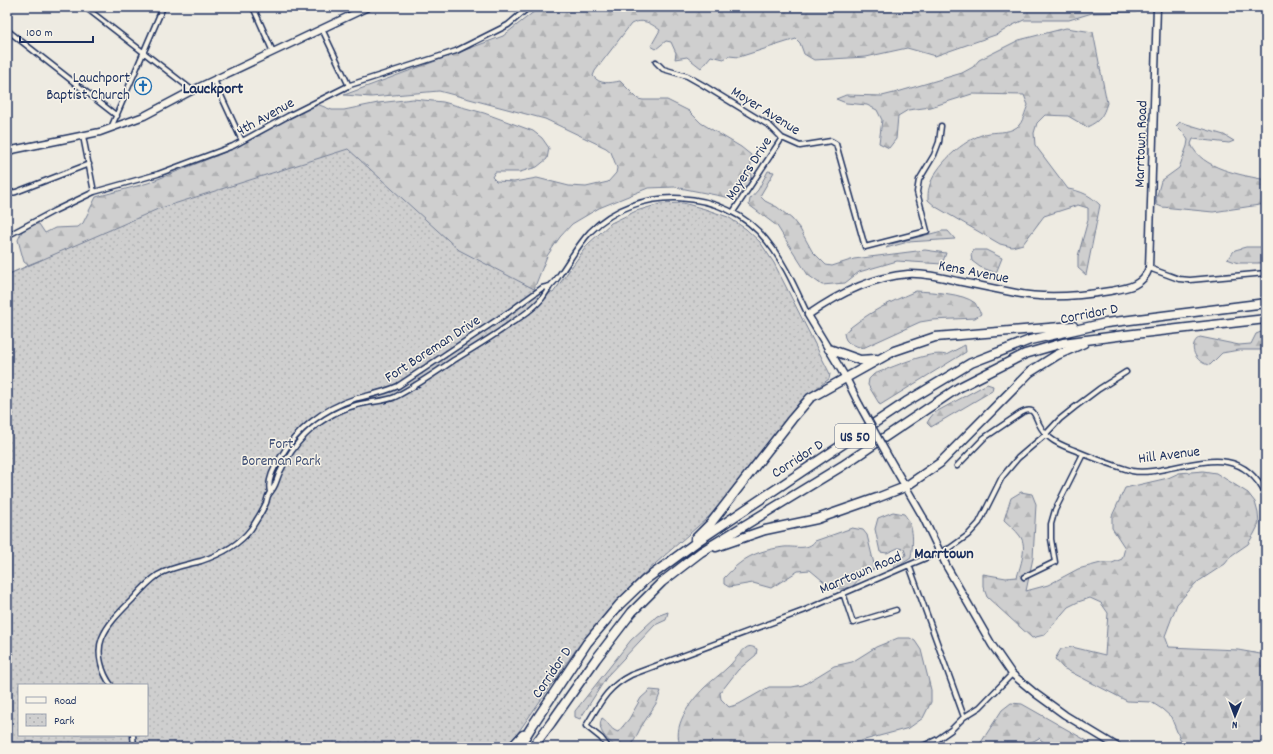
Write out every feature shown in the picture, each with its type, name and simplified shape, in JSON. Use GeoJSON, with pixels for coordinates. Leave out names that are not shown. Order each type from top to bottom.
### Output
{"type":"FeatureCollection","features":[{"type":"Feature","properties":{"kind":"highway","name":"Corridor D"},"geometry":{"type":"LineString","coordinates":[[519,747],[587,643],[619,605],[645,580],[772,491],[906,402],[971,363],[1030,340],[1106,323],[1266,303]]}},
{"type":"Feature","properties":{"kind":"highway","name":"Corridor D"},"geometry":{"type":"LineString","coordinates":[[533,747],[632,612],[662,582],[701,552],[842,466],[958,388],[1025,354],[1063,343],[1266,319]]}},
{"type":"Feature","properties":{"kind":"highway"},"geometry":{"type":"LineString","coordinates":[[676,557],[711,523],[810,398],[894,351],[935,337],[1106,323]]}},
{"type":"Feature","properties":{"kind":"highway"},"geometry":{"type":"LineString","coordinates":[[701,552],[765,530],[817,519],[905,487],[940,463],[1030,372],[1057,355],[1094,339]]}},
{"type":"Feature","properties":{"kind":"highway"},"geometry":{"type":"LineString","coordinates":[[829,349],[860,360],[882,358]]}},
{"type":"Feature","properties":{"kind":"highway"},"geometry":{"type":"LineString","coordinates":[[540,747],[551,723]]}},
{"type":"Feature","properties":{"kind":"highway"},"geometry":{"type":"LineString","coordinates":[[512,747],[532,726]]}},
{"type":"Feature","properties":{"kind":"street"},"geometry":{"type":"LineString","coordinates":[[85,7],[192,90]]}},
{"type":"Feature","properties":{"kind":"street"},"geometry":{"type":"LineString","coordinates":[[111,128],[163,7]]}},
{"type":"Feature","properties":{"kind":"street"},"geometry":{"type":"LineString","coordinates":[[253,7],[273,52]]}},
{"type":"Feature","properties":{"kind":"street"},"geometry":{"type":"LineString","coordinates":[[7,151],[100,132],[144,116],[192,90],[368,7]]}},
{"type":"Feature","properties":{"kind":"street","name":"4th Avenue"},"geometry":{"type":"LineString","coordinates":[[7,236],[94,192],[158,174],[233,146],[288,116],[349,86],[456,51],[508,25],[529,7]]}},
{"type":"Feature","properties":{"kind":"street","name":"Marrtown Road"},"geometry":{"type":"LineString","coordinates":[[1142,280],[1149,268],[1157,7]]}},
{"type":"Feature","properties":{"kind":"street"},"geometry":{"type":"LineString","coordinates":[[322,28],[349,86]]}},
{"type":"Feature","properties":{"kind":"street"},"geometry":{"type":"LineString","coordinates":[[7,30],[117,116]]}},
{"type":"Feature","properties":{"kind":"street","name":"Moyer Avenue"},"geometry":{"type":"LineString","coordinates":[[656,62],[662,69],[687,76],[698,82],[770,126],[782,138],[800,146],[831,141],[836,144],[865,247],[927,231],[917,192],[919,180],[934,156],[939,142],[941,126]]}},
{"type":"Feature","properties":{"kind":"street"},"geometry":{"type":"LineString","coordinates":[[214,80],[242,141]]}},
{"type":"Feature","properties":{"kind":"street"},"geometry":{"type":"LineString","coordinates":[[83,136],[94,192]]}},
{"type":"Feature","properties":{"kind":"street","name":"Moyers Drive"},"geometry":{"type":"LineString","coordinates":[[733,212],[782,138]]}},
{"type":"Feature","properties":{"kind":"street"},"geometry":{"type":"LineString","coordinates":[[7,194],[16,192],[89,164]]}},
{"type":"Feature","properties":{"kind":"street","name":"Fort Boreman Drive"},"geometry":{"type":"LineString","coordinates":[[110,684],[101,663],[101,642],[107,629],[123,609],[148,583],[158,575],[173,568],[214,556],[234,544],[249,532],[261,514],[270,492],[273,490],[288,457],[304,436],[324,420],[347,408],[365,403],[391,399],[435,373],[529,311],[543,298],[550,286],[557,279],[577,249],[590,233],[606,219],[620,210],[646,201],[660,198],[679,197],[715,204],[733,212],[754,227],[767,240],[793,282],[808,315]]}},
{"type":"Feature","properties":{"kind":"street"},"geometry":{"type":"LineString","coordinates":[[1149,268],[1179,279],[1190,280],[1266,273]]}},
{"type":"Feature","properties":{"kind":"street","name":"Kens Avenue"},"geometry":{"type":"LineString","coordinates":[[808,315],[838,296],[870,282],[889,276],[926,275],[1018,293],[1054,296],[1098,293],[1124,289],[1142,280]]}},
{"type":"Feature","properties":{"kind":"street","name":"Fort Boreman Drive"},"geometry":{"type":"LineString","coordinates":[[270,492],[270,480],[279,460],[292,440],[310,422],[343,403],[391,389],[509,312],[542,288],[550,286]]}},
{"type":"Feature","properties":{"kind":"street"},"geometry":{"type":"LineString","coordinates":[[808,315],[846,378],[922,517],[947,568],[992,645],[1012,674],[1065,715],[1118,747]]}},
{"type":"Feature","properties":{"kind":"street"},"geometry":{"type":"LineString","coordinates":[[429,365],[435,373]]}},
{"type":"Feature","properties":{"kind":"street","name":"Marrtown Road"},"geometry":{"type":"LineString","coordinates":[[608,747],[601,738],[586,726],[610,689],[619,681],[631,675],[803,611],[950,548],[968,535],[979,523],[1002,478],[1018,458],[1075,407],[1098,389],[1126,372]]}},
{"type":"Feature","properties":{"kind":"street"},"geometry":{"type":"LineString","coordinates":[[957,466],[984,438],[1026,410],[1034,412],[1045,435]]}},
{"type":"Feature","properties":{"kind":"street","name":"Hill Avenue"},"geometry":{"type":"LineString","coordinates":[[1045,435],[1055,442],[1083,454],[1134,471],[1154,471],[1215,460],[1226,462],[1249,472],[1257,480],[1266,495]]}},
{"type":"Feature","properties":{"kind":"street"},"geometry":{"type":"LineString","coordinates":[[1024,577],[1056,562],[1051,539],[1050,524],[1055,510],[1083,454]]}},
{"type":"Feature","properties":{"kind":"street"},"geometry":{"type":"LineString","coordinates":[[279,460],[285,463]]}},
{"type":"Feature","properties":{"kind":"street"},"geometry":{"type":"LineString","coordinates":[[908,565],[964,717]]}},
{"type":"Feature","properties":{"kind":"street"},"geometry":{"type":"LineString","coordinates":[[844,593],[853,623],[896,610]]}},
{"type":"Feature","properties":{"kind":"street"},"geometry":{"type":"LineString","coordinates":[[921,747],[938,739],[951,730],[964,717],[980,707],[1012,674]]}},
{"type":"Feature","properties":{"kind":"street"},"geometry":{"type":"LineString","coordinates":[[133,736],[134,747]]}},
{"type":"Feature","properties":{"kind":"green space"},"geometry":{"type":"Polygon","coordinates":[[[540,7],[1069,7],[1078,9],[1098,7],[1139,7],[1136,12],[1092,13],[1069,20],[1024,20],[998,34],[935,56],[907,48],[866,57],[814,60],[804,54],[800,43],[796,39],[739,57],[729,56],[724,59],[711,56],[701,68],[687,57],[675,59],[676,53],[671,42],[666,41],[656,49],[651,46],[660,30],[643,21],[635,22],[631,24],[595,71],[593,76],[602,82],[609,83],[620,81],[638,99],[667,100],[689,111],[701,123],[741,147],[751,155],[751,184],[742,193],[731,198],[675,187],[648,188],[599,208],[572,224],[560,237],[547,256],[534,289],[521,283],[7,275],[43,259],[28,265],[24,262],[18,240],[23,229],[33,224],[39,224],[45,233],[55,228],[78,227],[83,223],[96,197],[148,183],[228,151],[317,104],[332,110],[344,110],[378,103],[413,99],[443,102],[484,113],[533,131],[542,138],[549,148],[547,159],[537,167],[520,172],[495,172],[492,177],[496,181],[514,182],[537,178],[569,186],[586,187],[608,182],[616,173],[617,168],[611,152],[606,148],[545,119],[439,91],[371,97],[344,95],[503,36],[540,7]]]}},
{"type":"Feature","properties":{"kind":"green space"},"geometry":{"type":"Polygon","coordinates":[[[1066,28],[1093,32],[1107,103],[1100,118],[1095,123],[1087,127],[1068,116],[1045,115],[1037,123],[1034,133],[1035,145],[1068,189],[1085,194],[1100,205],[1086,275],[1078,268],[1078,256],[1088,220],[1088,208],[1078,205],[1044,216],[1023,244],[1012,247],[1000,244],[936,207],[928,200],[929,188],[937,171],[959,147],[968,141],[985,134],[1009,131],[1019,125],[1028,105],[1024,95],[972,94],[931,107],[908,110],[898,116],[896,139],[889,148],[879,143],[882,120],[877,110],[867,105],[846,103],[836,99],[846,95],[882,96],[962,73],[973,67],[979,60],[1019,40],[1066,28]]]}},
{"type":"Feature","properties":{"kind":"green space"},"geometry":{"type":"Polygon","coordinates":[[[1180,122],[1224,135],[1234,141],[1229,143],[1193,139],[1191,144],[1196,153],[1223,170],[1266,180],[1266,204],[1213,212],[1162,207],[1157,205],[1156,199],[1161,181],[1179,168],[1187,146],[1188,140],[1176,126],[1180,122]]]}},
{"type":"Feature","properties":{"kind":"green space","name":"Fort Boreman Park"},"geometry":{"type":"Polygon","coordinates":[[[348,149],[459,250],[534,289],[553,293],[588,244],[611,223],[636,211],[660,204],[683,203],[728,217],[746,229],[760,242],[774,263],[830,374],[829,379],[801,400],[713,513],[639,578],[609,609],[577,648],[508,747],[7,747],[7,275],[158,209],[348,149]]]}},
{"type":"Feature","properties":{"kind":"green space"},"geometry":{"type":"Polygon","coordinates":[[[768,171],[774,172],[760,196],[792,219],[800,229],[812,251],[826,265],[832,266],[854,259],[925,250],[946,253],[942,264],[897,261],[859,272],[845,283],[822,285],[808,275],[777,226],[749,205],[750,199],[758,190],[768,171]]]}},
{"type":"Feature","properties":{"kind":"green space"},"geometry":{"type":"Polygon","coordinates":[[[942,231],[948,231],[955,239],[908,242],[886,248],[891,244],[942,231]]]}},
{"type":"Feature","properties":{"kind":"green space"},"geometry":{"type":"Polygon","coordinates":[[[1246,247],[1266,247],[1266,263],[1238,263],[1227,259],[1235,250],[1246,247]]]}},
{"type":"Feature","properties":{"kind":"green space"},"geometry":{"type":"Polygon","coordinates":[[[974,250],[986,250],[1002,258],[996,273],[980,267],[972,261],[971,255],[974,250]]]}},
{"type":"Feature","properties":{"kind":"green space"},"geometry":{"type":"Polygon","coordinates":[[[916,291],[963,297],[975,303],[981,314],[975,318],[920,322],[863,348],[850,344],[846,340],[844,333],[860,320],[887,304],[916,291]]]}},
{"type":"Feature","properties":{"kind":"green space"},"geometry":{"type":"Polygon","coordinates":[[[1261,332],[1266,333],[1266,350],[1239,350],[1222,353],[1210,365],[1205,364],[1194,354],[1194,345],[1196,340],[1200,337],[1239,345],[1251,344],[1256,334],[1261,332]]]}},
{"type":"Feature","properties":{"kind":"green space"},"geometry":{"type":"Polygon","coordinates":[[[965,345],[966,352],[880,405],[868,385],[869,379],[874,374],[920,357],[939,354],[946,355],[965,345]]]}},
{"type":"Feature","properties":{"kind":"green space"},"geometry":{"type":"Polygon","coordinates":[[[987,384],[993,386],[992,391],[931,427],[927,423],[934,413],[987,384]]]}},
{"type":"Feature","properties":{"kind":"green space"},"geometry":{"type":"Polygon","coordinates":[[[1203,471],[1216,473],[1248,493],[1255,502],[1259,524],[1248,544],[1232,555],[1225,564],[1196,583],[1177,604],[1165,636],[1169,647],[1238,650],[1266,655],[1266,747],[1191,747],[1180,739],[1171,717],[1151,702],[1127,701],[1063,668],[1055,659],[1061,649],[1072,647],[1105,655],[1108,613],[1101,603],[1090,598],[1068,607],[1044,635],[1032,638],[987,597],[983,586],[983,574],[1006,578],[1017,577],[1023,556],[1022,540],[1017,532],[1004,520],[1011,498],[1021,492],[1032,494],[1036,504],[1033,558],[1026,591],[1048,585],[1078,569],[1101,563],[1112,563],[1122,559],[1125,548],[1112,528],[1112,516],[1125,488],[1168,478],[1179,473],[1203,471]]]}},
{"type":"Feature","properties":{"kind":"green space"},"geometry":{"type":"Polygon","coordinates":[[[893,512],[904,514],[908,519],[912,530],[911,558],[899,566],[893,565],[896,560],[906,555],[904,549],[898,548],[887,553],[880,552],[875,529],[878,518],[893,512]]]}},
{"type":"Feature","properties":{"kind":"green space"},"geometry":{"type":"Polygon","coordinates":[[[852,528],[863,530],[867,535],[875,568],[860,578],[852,587],[840,589],[829,586],[810,570],[798,571],[771,588],[753,583],[729,587],[724,584],[724,578],[734,568],[755,554],[784,547],[809,546],[815,541],[852,528]]]}},
{"type":"Feature","properties":{"kind":"green space"},"geometry":{"type":"Polygon","coordinates":[[[668,612],[666,620],[655,625],[608,675],[580,719],[575,717],[575,711],[631,640],[657,616],[668,612]]]}},
{"type":"Feature","properties":{"kind":"green space"},"geometry":{"type":"Polygon","coordinates":[[[898,638],[910,638],[915,641],[921,650],[931,690],[931,702],[923,718],[909,728],[857,742],[846,747],[681,747],[678,731],[680,723],[693,700],[747,647],[757,649],[756,655],[738,670],[720,693],[721,699],[729,707],[739,704],[769,687],[792,687],[803,685],[834,666],[852,662],[876,647],[898,638]]]}},
{"type":"Feature","properties":{"kind":"green space"},"geometry":{"type":"Polygon","coordinates":[[[650,690],[661,691],[657,702],[641,727],[631,747],[616,747],[601,731],[600,727],[602,718],[618,732],[629,719],[641,698],[650,690]]]}},
{"type":"Feature","properties":{"kind":"green space"},"geometry":{"type":"Polygon","coordinates":[[[1011,703],[1022,704],[1089,742],[1094,747],[1049,747],[1039,738],[1020,746],[1006,743],[1002,747],[978,747],[1002,710],[1011,703]]]}},
{"type":"Feature","properties":{"kind":"place","name":"Lauchport Baptist Church"},"geometry":{"type":"Point","coordinates":[143,86]}},
{"type":"Feature","properties":{"kind":"district","name":"Lauckport"},"geometry":{"type":"Point","coordinates":[213,87]}},
{"type":"Feature","properties":{"kind":"district","name":"Marrtown"},"geometry":{"type":"Point","coordinates":[944,552]}}]}
